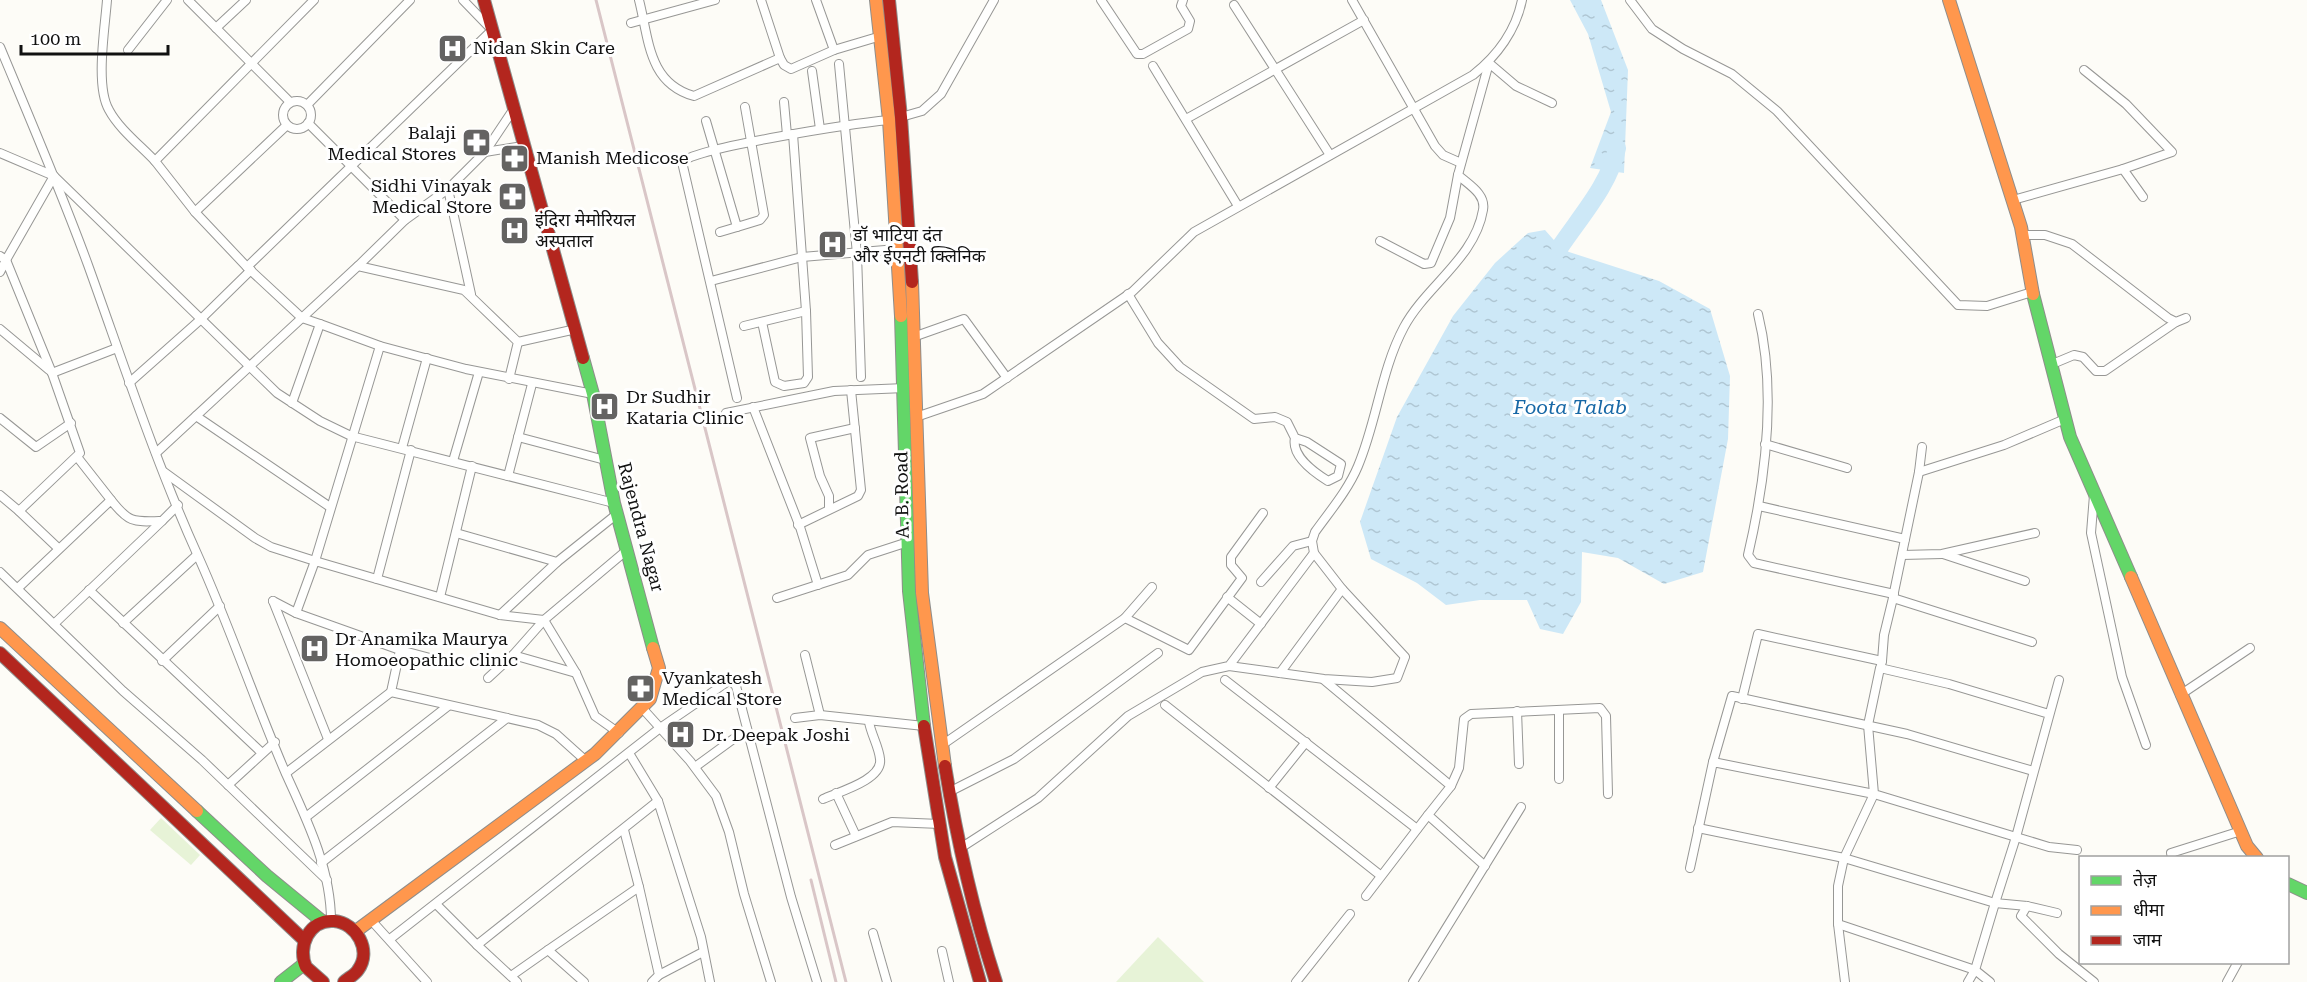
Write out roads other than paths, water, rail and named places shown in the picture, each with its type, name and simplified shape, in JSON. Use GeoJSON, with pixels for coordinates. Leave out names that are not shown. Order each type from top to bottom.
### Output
{"type":"FeatureCollection","features":[{"type":"Feature","properties":{"kind":"main road","name":"Rajendra Nagar"},"geometry":{"type":"LineString","coordinates":[[356,931],[586,761],[643,709],[657,684],[659,668],[604,460],[593,394],[484,0]]}},
{"type":"Feature","properties":{"kind":"main road","name":"A. B. Road"},"geometry":{"type":"LineString","coordinates":[[876,0],[895,118],[916,336],[922,593],[942,745],[959,849],[977,923],[996,982]]}},
{"type":"Feature","properties":{"kind":"main road","name":"A. B. Road"},"geometry":{"type":"LineString","coordinates":[[889,0],[895,118],[897,249],[905,388],[909,591],[924,726],[940,824],[950,877],[980,982]]}},
{"type":"Feature","properties":{"kind":"main road"},"geometry":{"type":"LineString","coordinates":[[1949,0],[2023,235],[2032,292],[2065,419],[2094,494],[2180,695],[2247,846],[2255,856]]}},
{"type":"Feature","properties":{"kind":"main road"},"geometry":{"type":"LineString","coordinates":[[0,628],[267,876],[327,922]]}},
{"type":"Feature","properties":{"kind":"main road"},"geometry":{"type":"LineString","coordinates":[[0,653],[304,940]]}},
{"type":"Feature","properties":{"kind":"main road"},"geometry":{"type":"LineString","coordinates":[[2289,885],[2307,894]]}},
{"type":"Feature","properties":{"kind":"main road"},"geometry":{"type":"LineString","coordinates":[[313,976],[302,951],[304,940],[312,929],[327,922],[340,921],[356,931],[361,938],[365,955],[359,971],[344,982]]}},
{"type":"Feature","properties":{"kind":"main road"},"geometry":{"type":"LineString","coordinates":[[281,982],[313,976]]}},
{"type":"Feature","properties":{"kind":"main road"},"geometry":{"type":"LineString","coordinates":[[294,982],[313,976]]}},
{"type":"Feature","properties":{"kind":"street"},"geometry":{"type":"LineString","coordinates":[[106,0],[102,72],[106,105],[112,116],[155,161],[195,212],[249,269],[302,318],[380,346],[479,372],[593,394]]}},
{"type":"Feature","properties":{"kind":"street"},"geometry":{"type":"LineString","coordinates":[[128,50],[166,0]]}},
{"type":"Feature","properties":{"kind":"street"},"geometry":{"type":"LineString","coordinates":[[188,0],[290,102]]}},
{"type":"Feature","properties":{"kind":"street"},"geometry":{"type":"LineString","coordinates":[[216,28],[246,0]]}},
{"type":"Feature","properties":{"kind":"street"},"geometry":{"type":"LineString","coordinates":[[155,161],[314,0]]}},
{"type":"Feature","properties":{"kind":"street"},"geometry":{"type":"LineString","coordinates":[[307,105],[410,0]]}},
{"type":"Feature","properties":{"kind":"street"},"geometry":{"type":"LineString","coordinates":[[129,383],[200,320],[350,168],[492,30],[463,0]]}},
{"type":"Feature","properties":{"kind":"street"},"geometry":{"type":"LineString","coordinates":[[639,0],[655,66],[666,83],[694,96],[780,58]]}},
{"type":"Feature","properties":{"kind":"street"},"geometry":{"type":"LineString","coordinates":[[631,23],[696,3],[715,0]]}},
{"type":"Feature","properties":{"kind":"street"},"geometry":{"type":"LineString","coordinates":[[761,0],[780,58],[784,65],[791,69],[834,50],[880,36]]}},
{"type":"Feature","properties":{"kind":"street"},"geometry":{"type":"LineString","coordinates":[[816,0],[834,50]]}},
{"type":"Feature","properties":{"kind":"street"},"geometry":{"type":"LineString","coordinates":[[737,398],[711,281],[681,165],[685,158],[820,129],[895,118],[922,111],[941,94],[994,0]]}},
{"type":"Feature","properties":{"kind":"street"},"geometry":{"type":"LineString","coordinates":[[1101,0],[1137,54],[1143,54],[1188,29],[1190,21],[1181,6],[1183,0]]}},
{"type":"Feature","properties":{"kind":"street"},"geometry":{"type":"LineString","coordinates":[[1352,0],[1439,152],[1461,163]]}},
{"type":"Feature","properties":{"kind":"street"},"geometry":{"type":"LineString","coordinates":[[1380,241],[1424,264],[1431,263],[1450,218],[1461,163],[1489,63],[1516,22],[1522,0]]}},
{"type":"Feature","properties":{"kind":"street"},"geometry":{"type":"LineString","coordinates":[[1630,0],[1652,28],[1683,49],[1732,74],[1777,111],[1958,306],[1987,306],[2032,292]]}},
{"type":"Feature","properties":{"kind":"street"},"geometry":{"type":"LineString","coordinates":[[1234,5],[1330,155]]}},
{"type":"Feature","properties":{"kind":"street"},"geometry":{"type":"LineString","coordinates":[[1186,119],[1364,20]]}},
{"type":"Feature","properties":{"kind":"street"},"geometry":{"type":"LineString","coordinates":[[0,47],[54,176],[156,453],[306,817],[331,897],[327,922]]}},
{"type":"Feature","properties":{"kind":"street"},"geometry":{"type":"LineString","coordinates":[[1489,63],[1516,86],[1552,103]]}},
{"type":"Feature","properties":{"kind":"street"},"geometry":{"type":"LineString","coordinates":[[919,416],[983,394],[1128,294],[1194,232],[1473,75],[1489,63]]}},
{"type":"Feature","properties":{"kind":"street"},"geometry":{"type":"LineString","coordinates":[[839,64],[857,254],[861,377]]}},
{"type":"Feature","properties":{"kind":"street"},"geometry":{"type":"LineString","coordinates":[[1154,66],[1238,206]]}},
{"type":"Feature","properties":{"kind":"street"},"geometry":{"type":"LineString","coordinates":[[2013,200],[2123,169],[2172,152],[2126,104],[2084,70]]}},
{"type":"Feature","properties":{"kind":"street"},"geometry":{"type":"LineString","coordinates":[[812,71],[820,129]]}},
{"type":"Feature","properties":{"kind":"street"},"geometry":{"type":"LineString","coordinates":[[297,101],[307,105],[311,114],[308,123],[295,129],[286,125],[283,111],[290,102],[297,101]]}},
{"type":"Feature","properties":{"kind":"street"},"geometry":{"type":"LineString","coordinates":[[762,322],[775,382],[784,386],[804,383],[808,377],[806,311],[790,135],[784,102]]}},
{"type":"Feature","properties":{"kind":"street"},"geometry":{"type":"LineString","coordinates":[[720,232],[759,220],[764,215],[746,107]]}},
{"type":"Feature","properties":{"kind":"street"},"geometry":{"type":"LineString","coordinates":[[156,453],[405,220],[448,189],[484,152],[513,110]]}},
{"type":"Feature","properties":{"kind":"street"},"geometry":{"type":"LineString","coordinates":[[706,121],[737,226]]}},
{"type":"Feature","properties":{"kind":"street"},"geometry":{"type":"LineString","coordinates":[[308,123],[350,168],[405,220]]}},
{"type":"Feature","properties":{"kind":"street"},"geometry":{"type":"LineString","coordinates":[[195,212],[286,125]]}},
{"type":"Feature","properties":{"kind":"street"},"geometry":{"type":"LineString","coordinates":[[484,152],[523,146]]}},
{"type":"Feature","properties":{"kind":"street"},"geometry":{"type":"LineString","coordinates":[[0,153],[54,176],[277,393],[320,422],[351,436],[472,466],[616,509]]}},
{"type":"Feature","properties":{"kind":"street"},"geometry":{"type":"LineString","coordinates":[[2123,169],[2143,197]]}},
{"type":"Feature","properties":{"kind":"street"},"geometry":{"type":"LineString","coordinates":[[959,849],[1038,798],[1128,717],[1202,672],[1229,666],[1324,680],[1386,681],[1396,678],[1405,657],[1342,589],[1314,553],[1312,541],[1316,531],[1357,469],[1389,364],[1405,325],[1455,263],[1479,225],[1484,203],[1482,197],[1458,175]]}},
{"type":"Feature","properties":{"kind":"street"},"geometry":{"type":"LineString","coordinates":[[0,271],[3,258],[54,176]]}},
{"type":"Feature","properties":{"kind":"street"},"geometry":{"type":"LineString","coordinates":[[448,189],[471,294]]}},
{"type":"Feature","properties":{"kind":"street"},"geometry":{"type":"LineString","coordinates":[[2023,235],[2045,235],[2072,244],[2176,322]]}},
{"type":"Feature","properties":{"kind":"street"},"geometry":{"type":"LineString","coordinates":[[711,281],[802,258],[897,249]]}},
{"type":"Feature","properties":{"kind":"street"},"geometry":{"type":"LineString","coordinates":[[3,258],[52,373],[80,447],[78,458],[19,511]]}},
{"type":"Feature","properties":{"kind":"street"},"geometry":{"type":"LineString","coordinates":[[358,266],[471,294],[518,342]]}},
{"type":"Feature","properties":{"kind":"street"},"geometry":{"type":"LineString","coordinates":[[1128,294],[1158,342],[1180,367],[1254,419],[1281,418],[1287,422],[1295,438],[1294,445],[1297,454],[1328,481],[1338,476],[1342,469],[1337,460],[1307,442],[1295,438]]}},
{"type":"Feature","properties":{"kind":"street"},"geometry":{"type":"LineString","coordinates":[[744,326],[806,311]]}},
{"type":"Feature","properties":{"kind":"street"},"geometry":{"type":"LineString","coordinates":[[1758,314],[1766,348],[1765,444],[1759,506],[1748,555],[1754,563],[1894,596],[2031,642]]}},
{"type":"Feature","properties":{"kind":"street"},"geometry":{"type":"LineString","coordinates":[[2050,365],[2074,355],[2083,357],[2096,371],[2105,371],[2176,322],[2186,318]]}},
{"type":"Feature","properties":{"kind":"street"},"geometry":{"type":"LineString","coordinates":[[916,336],[964,319],[1006,378]]}},
{"type":"Feature","properties":{"kind":"street"},"geometry":{"type":"LineString","coordinates":[[292,403],[320,324]]}},
{"type":"Feature","properties":{"kind":"street"},"geometry":{"type":"LineString","coordinates":[[0,329],[52,373]]}},
{"type":"Feature","properties":{"kind":"street"},"geometry":{"type":"LineString","coordinates":[[518,342],[576,329]]}},
{"type":"Feature","properties":{"kind":"street"},"geometry":{"type":"LineString","coordinates":[[509,379],[518,342]]}},
{"type":"Feature","properties":{"kind":"street"},"geometry":{"type":"LineString","coordinates":[[296,613],[315,561],[380,346]]}},
{"type":"Feature","properties":{"kind":"street"},"geometry":{"type":"LineString","coordinates":[[52,373],[117,348]]}},
{"type":"Feature","properties":{"kind":"street"},"geometry":{"type":"LineString","coordinates":[[376,579],[427,358]]}},
{"type":"Feature","properties":{"kind":"street"},"geometry":{"type":"LineString","coordinates":[[453,461],[479,372]]}},
{"type":"Feature","properties":{"kind":"street"},"geometry":{"type":"LineString","coordinates":[[508,476],[532,384]]}},
{"type":"Feature","properties":{"kind":"street"},"geometry":{"type":"LineString","coordinates":[[726,413],[850,390],[905,388]]}},
{"type":"Feature","properties":{"kind":"street"},"geometry":{"type":"LineString","coordinates":[[798,525],[829,508],[858,496],[861,490],[850,390]]}},
{"type":"Feature","properties":{"kind":"street"},"geometry":{"type":"LineString","coordinates":[[753,407],[818,585]]}},
{"type":"Feature","properties":{"kind":"street"},"geometry":{"type":"LineString","coordinates":[[196,416],[330,507]]}},
{"type":"Feature","properties":{"kind":"street"},"geometry":{"type":"LineString","coordinates":[[0,418],[36,447],[71,423]]}},
{"type":"Feature","properties":{"kind":"street"},"geometry":{"type":"LineString","coordinates":[[1919,472],[2004,445],[2065,419]]}},
{"type":"Feature","properties":{"kind":"street"},"geometry":{"type":"LineString","coordinates":[[829,508],[829,496],[820,476],[810,438],[855,428]]}},
{"type":"Feature","properties":{"kind":"street"},"geometry":{"type":"LineString","coordinates":[[518,436],[604,460]]}},
{"type":"Feature","properties":{"kind":"street"},"geometry":{"type":"LineString","coordinates":[[1765,444],[1847,468]]}},
{"type":"Feature","properties":{"kind":"street"},"geometry":{"type":"LineString","coordinates":[[1845,982],[1838,924],[1838,886],[1844,858],[1874,794],[1868,725],[1881,665],[1884,635],[1919,472],[1922,447]]}},
{"type":"Feature","properties":{"kind":"street"},"geometry":{"type":"LineString","coordinates":[[78,458],[131,521],[162,521]]}},
{"type":"Feature","properties":{"kind":"street"},"geometry":{"type":"LineString","coordinates":[[440,597],[472,466]]}},
{"type":"Feature","properties":{"kind":"street"},"geometry":{"type":"LineString","coordinates":[[164,472],[255,538],[271,547],[500,615],[544,620]]}},
{"type":"Feature","properties":{"kind":"street"},"geometry":{"type":"LineString","coordinates":[[2094,494],[2091,533],[2122,677],[2146,745]]}},
{"type":"Feature","properties":{"kind":"street"},"geometry":{"type":"LineString","coordinates":[[0,495],[58,548]]}},
{"type":"Feature","properties":{"kind":"street"},"geometry":{"type":"LineString","coordinates":[[18,588],[111,500]]}},
{"type":"Feature","properties":{"kind":"street"},"geometry":{"type":"LineString","coordinates":[[54,624],[178,505]]}},
{"type":"Feature","properties":{"kind":"street"},"geometry":{"type":"LineString","coordinates":[[1759,506],[1905,539]]}},
{"type":"Feature","properties":{"kind":"street"},"geometry":{"type":"LineString","coordinates":[[500,615],[616,509]]}},
{"type":"Feature","properties":{"kind":"street"},"geometry":{"type":"LineString","coordinates":[[1125,618],[1189,650],[1242,578],[1231,565],[1231,557],[1263,513]]}},
{"type":"Feature","properties":{"kind":"street"},"geometry":{"type":"LineString","coordinates":[[1902,555],[1942,554],[2035,533]]}},
{"type":"Feature","properties":{"kind":"street"},"geometry":{"type":"LineString","coordinates":[[456,534],[557,562]]}},
{"type":"Feature","properties":{"kind":"street"},"geometry":{"type":"LineString","coordinates":[[1261,582],[1293,546],[1312,541]]}},
{"type":"Feature","properties":{"kind":"street"},"geometry":{"type":"LineString","coordinates":[[777,598],[852,572],[868,555],[908,542]]}},
{"type":"Feature","properties":{"kind":"street"},"geometry":{"type":"LineString","coordinates":[[488,678],[513,655],[544,620],[627,550]]}},
{"type":"Feature","properties":{"kind":"street"},"geometry":{"type":"LineString","coordinates":[[1229,666],[1314,553]]}},
{"type":"Feature","properties":{"kind":"street"},"geometry":{"type":"LineString","coordinates":[[1942,554],[2025,581]]}},
{"type":"Feature","properties":{"kind":"street"},"geometry":{"type":"LineString","coordinates":[[123,623],[197,555]]}},
{"type":"Feature","properties":{"kind":"street"},"geometry":{"type":"LineString","coordinates":[[0,572],[123,691],[228,785],[327,880]]}},
{"type":"Feature","properties":{"kind":"street"},"geometry":{"type":"LineString","coordinates":[[942,745],[1125,618],[1152,587]]}},
{"type":"Feature","properties":{"kind":"street"},"geometry":{"type":"LineString","coordinates":[[1280,673],[1342,589]]}},
{"type":"Feature","properties":{"kind":"street"},"geometry":{"type":"LineString","coordinates":[[89,590],[262,753]]}},
{"type":"Feature","properties":{"kind":"street"},"geometry":{"type":"LineString","coordinates":[[1227,597],[1261,624]]}},
{"type":"Feature","properties":{"kind":"street"},"geometry":{"type":"LineString","coordinates":[[328,739],[273,601],[296,613],[400,650],[449,663]]}},
{"type":"Feature","properties":{"kind":"street"},"geometry":{"type":"LineString","coordinates":[[162,661],[220,606]]}},
{"type":"Feature","properties":{"kind":"street"},"geometry":{"type":"LineString","coordinates":[[544,620],[576,674],[595,716],[619,733]]}},
{"type":"Feature","properties":{"kind":"street"},"geometry":{"type":"LineString","coordinates":[[1742,699],[1758,634],[1881,665],[2049,714]]}},
{"type":"Feature","properties":{"kind":"street"},"geometry":{"type":"LineString","coordinates":[[2180,695],[2250,648]]}},
{"type":"Feature","properties":{"kind":"street"},"geometry":{"type":"LineString","coordinates":[[286,773],[391,692],[400,650]]}},
{"type":"Feature","properties":{"kind":"street"},"geometry":{"type":"LineString","coordinates":[[949,792],[1014,759],[1158,653]]}},
{"type":"Feature","properties":{"kind":"street"},"geometry":{"type":"LineString","coordinates":[[513,655],[576,674]]}},
{"type":"Feature","properties":{"kind":"street"},"geometry":{"type":"LineString","coordinates":[[805,655],[820,715]]}},
{"type":"Feature","properties":{"kind":"street"},"geometry":{"type":"LineString","coordinates":[[390,939],[660,728],[730,680],[736,686],[817,982]]}},
{"type":"Feature","properties":{"kind":"street"},"geometry":{"type":"LineString","coordinates":[[1226,680],[1418,829]]}},
{"type":"Feature","properties":{"kind":"street"},"geometry":{"type":"LineString","coordinates":[[1324,680],[1451,786]]}},
{"type":"Feature","properties":{"kind":"street"},"geometry":{"type":"LineString","coordinates":[[1968,982],[1976,970],[2016,837],[2059,680]]}},
{"type":"Feature","properties":{"kind":"street"},"geometry":{"type":"LineString","coordinates":[[391,692],[547,729],[586,761]]}},
{"type":"Feature","properties":{"kind":"street"},"geometry":{"type":"LineString","coordinates":[[1690,868],[1713,762],[1732,696],[1907,734],[2033,771]]}},
{"type":"Feature","properties":{"kind":"street"},"geometry":{"type":"LineString","coordinates":[[1165,705],[1380,875]]}},
{"type":"Feature","properties":{"kind":"street"},"geometry":{"type":"LineString","coordinates":[[306,817],[448,706]]}},
{"type":"Feature","properties":{"kind":"street"},"geometry":{"type":"LineString","coordinates":[[1366,896],[1451,786],[1459,768],[1464,719],[1471,714],[1600,708],[1605,711],[1608,794]]}},
{"type":"Feature","properties":{"kind":"street"},"geometry":{"type":"LineString","coordinates":[[643,709],[695,767],[716,796],[729,832],[744,894],[771,982]]}},
{"type":"Feature","properties":{"kind":"street"},"geometry":{"type":"LineString","coordinates":[[1559,710],[1559,779]]}},
{"type":"Feature","properties":{"kind":"street"},"geometry":{"type":"LineString","coordinates":[[1517,711],[1519,764]]}},
{"type":"Feature","properties":{"kind":"street"},"geometry":{"type":"LineString","coordinates":[[795,718],[820,715],[868,722],[924,726]]}},
{"type":"Feature","properties":{"kind":"street"},"geometry":{"type":"LineString","coordinates":[[321,863],[507,718]]}},
{"type":"Feature","properties":{"kind":"street"},"geometry":{"type":"LineString","coordinates":[[823,799],[861,783],[878,768],[880,760],[868,722]]}},
{"type":"Feature","properties":{"kind":"street"},"geometry":{"type":"LineString","coordinates":[[695,767],[747,729]]}},
{"type":"Feature","properties":{"kind":"street"},"geometry":{"type":"LineString","coordinates":[[228,785],[275,742]]}},
{"type":"Feature","properties":{"kind":"street"},"geometry":{"type":"LineString","coordinates":[[1269,788],[1306,742]]}},
{"type":"Feature","properties":{"kind":"street"},"geometry":{"type":"LineString","coordinates":[[629,753],[658,801],[710,982]]}},
{"type":"Feature","properties":{"kind":"street"},"geometry":{"type":"LineString","coordinates":[[1713,762],[1874,794],[2049,847],[2077,850]]}},
{"type":"Feature","properties":{"kind":"street"},"geometry":{"type":"LineString","coordinates":[[836,793],[856,836]]}},
{"type":"Feature","properties":{"kind":"street"},"geometry":{"type":"LineString","coordinates":[[477,945],[658,801]]}},
{"type":"Feature","properties":{"kind":"street"},"geometry":{"type":"LineString","coordinates":[[1413,982],[1521,807]]}},
{"type":"Feature","properties":{"kind":"street"},"geometry":{"type":"LineString","coordinates":[[1428,815],[1485,866]]}},
{"type":"Feature","properties":{"kind":"street"},"geometry":{"type":"LineString","coordinates":[[835,845],[892,822],[940,824]]}},
{"type":"Feature","properties":{"kind":"street"},"geometry":{"type":"LineString","coordinates":[[1698,828],[1844,858],[1995,903],[2027,906],[2057,913]]}},
{"type":"Feature","properties":{"kind":"street"},"geometry":{"type":"LineString","coordinates":[[624,830],[639,887],[656,979],[703,952]]}},
{"type":"Feature","properties":{"kind":"street"},"geometry":{"type":"LineString","coordinates":[[2172,856],[2172,853],[2241,831]]}},
{"type":"Feature","properties":{"kind":"street"},"geometry":{"type":"LineString","coordinates":[[436,904],[514,979],[548,950],[639,887]]}},
{"type":"Feature","properties":{"kind":"street"},"geometry":{"type":"LineString","coordinates":[[2027,906],[2021,916],[2059,954],[2094,982]]}},
{"type":"Feature","properties":{"kind":"street"},"geometry":{"type":"LineString","coordinates":[[1296,982],[1350,914]]}},
{"type":"Feature","properties":{"kind":"street"},"geometry":{"type":"LineString","coordinates":[[371,920],[427,982]]}},
{"type":"Feature","properties":{"kind":"street"},"geometry":{"type":"LineString","coordinates":[[1838,924],[1976,970],[1990,982]]}},
{"type":"Feature","properties":{"kind":"street"},"geometry":{"type":"LineString","coordinates":[[873,933],[887,982]]}},
{"type":"Feature","properties":{"kind":"street"},"geometry":{"type":"LineString","coordinates":[[548,950],[584,982]]}},
{"type":"Feature","properties":{"kind":"street"},"geometry":{"type":"LineString","coordinates":[[942,951],[949,982]]}},
{"type":"Feature","properties":{"kind":"street"},"geometry":{"type":"LineString","coordinates":[[2227,982],[2237,964]]}},
{"type":"Feature","properties":{"kind":"water"},"geometry":{"type":"Polygon","coordinates":[[[1570,0],[1601,0],[1628,70],[1624,173],[1590,168],[1611,112],[1588,34],[1570,0]]]}},
{"type":"Feature","properties":{"kind":"water","name":"Foota Talab"},"geometry":{"type":"Polygon","coordinates":[[[1545,230],[1560,247],[1569,252],[1659,281],[1710,309],[1730,376],[1728,439],[1703,572],[1664,584],[1618,558],[1582,552],[1581,602],[1563,634],[1540,629],[1527,600],[1480,600],[1446,605],[1417,583],[1371,559],[1360,522],[1397,417],[1453,316],[1495,263],[1528,233],[1545,230]]]}},
{"type":"Feature","properties":{"kind":"waterway"},"geometry":{"type":"LineString","coordinates":[[1560,247],[1601,187],[1617,148]]}},
{"type":"Feature","properties":{"kind":"railway"},"geometry":{"type":"LineString","coordinates":[[596,0],[846,982]]}},
{"type":"Feature","properties":{"kind":"railway"},"geometry":{"type":"LineString","coordinates":[[811,880],[836,982]]}},
{"type":"Feature","properties":{"kind":"place","name":"Nidan Skin Care"},"geometry":{"type":"Point","coordinates":[452,48]}},
{"type":"Feature","properties":{"kind":"place","name":"Balaji Medical Stores"},"geometry":{"type":"Point","coordinates":[477,143]}},
{"type":"Feature","properties":{"kind":"place","name":"Manish Medicose"},"geometry":{"type":"Point","coordinates":[515,158]}},
{"type":"Feature","properties":{"kind":"place","name":"Sidhi Vinayak Medical Store"},"geometry":{"type":"Point","coordinates":[513,196]}},
{"type":"Feature","properties":{"kind":"place","name":"इंदिरा मेमोरियल अस्पताल"},"geometry":{"type":"Point","coordinates":[514,230]}},
{"type":"Feature","properties":{"kind":"place","name":"डॉ भाटिया दंत और ईएनटी क्लिनिक"},"geometry":{"type":"Point","coordinates":[832,245]}},
{"type":"Feature","properties":{"kind":"place","name":"Dr Sudhir Kataria Clinic"},"geometry":{"type":"Point","coordinates":[605,407]}},
{"type":"Feature","properties":{"kind":"place","name":"Dr Anamika Maurya Homoeopathic clinic"},"geometry":{"type":"Point","coordinates":[314,649]}},
{"type":"Feature","properties":{"kind":"place","name":"Vyankatesh Medical Store"},"geometry":{"type":"Point","coordinates":[641,688]}},
{"type":"Feature","properties":{"kind":"place","name":"Dr. Deepak Joshi"},"geometry":{"type":"Point","coordinates":[681,735]}}]}
